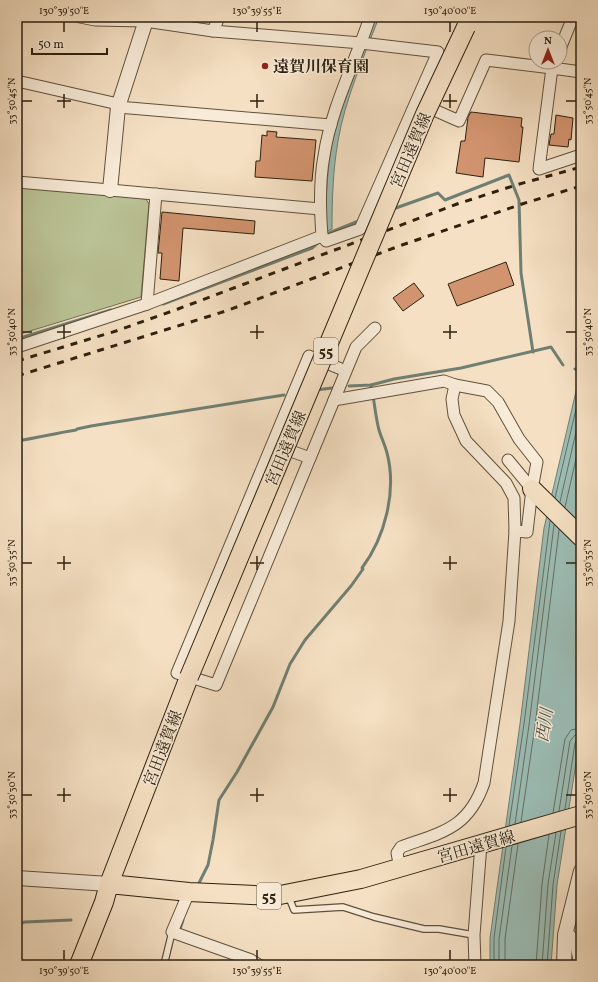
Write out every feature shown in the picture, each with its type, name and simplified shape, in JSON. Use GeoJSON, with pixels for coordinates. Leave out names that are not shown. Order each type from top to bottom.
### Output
{"type":"FeatureCollection","features":[{"type":"Feature","properties":{"kind":"main road","name":"宮田遠賀線"},"geometry":{"type":"LineString","coordinates":[[80,965],[104,902],[109,884],[189,677],[425,114],[469,22]]}},
{"type":"Feature","properties":{"kind":"main road"},"geometry":{"type":"LineString","coordinates":[[532,489],[581,537]]}},
{"type":"Feature","properties":{"kind":"main road","name":"宮田遠賀線"},"geometry":{"type":"LineString","coordinates":[[109,884],[189,892],[275,896],[361,879],[581,815]]}},
{"type":"Feature","properties":{"kind":"street"},"geometry":{"type":"LineString","coordinates":[[80,17],[95,20],[146,19],[213,31],[361,43],[438,52],[360,229],[326,241],[322,236],[320,209],[324,157],[338,101],[361,43],[370,17]]}},
{"type":"Feature","properties":{"kind":"street"},"geometry":{"type":"LineString","coordinates":[[213,31],[219,17]]}},
{"type":"Feature","properties":{"kind":"street"},"geometry":{"type":"LineString","coordinates":[[568,30],[573,17]]}},
{"type":"Feature","properties":{"kind":"street"},"geometry":{"type":"LineString","coordinates":[[110,190],[118,106],[146,19]]}},
{"type":"Feature","properties":{"kind":"street"},"geometry":{"type":"LineString","coordinates":[[416,102],[459,121],[486,60],[528,63]]}},
{"type":"Feature","properties":{"kind":"street"},"geometry":{"type":"LineString","coordinates":[[568,69],[581,72]]}},
{"type":"Feature","properties":{"kind":"street"},"geometry":{"type":"LineString","coordinates":[[553,70],[539,169],[581,155]]}},
{"type":"Feature","properties":{"kind":"street"},"geometry":{"type":"LineString","coordinates":[[17,81],[118,106],[331,125]]}},
{"type":"Feature","properties":{"kind":"street"},"geometry":{"type":"LineString","coordinates":[[17,182],[320,209]]}},
{"type":"Feature","properties":{"kind":"street"},"geometry":{"type":"LineString","coordinates":[[147,304],[156,194]]}},
{"type":"Feature","properties":{"kind":"street"},"geometry":{"type":"LineString","coordinates":[[17,347],[147,304],[322,236]]}},
{"type":"Feature","properties":{"kind":"street"},"geometry":{"type":"LineString","coordinates":[[346,371],[309,356],[177,673],[216,685],[356,347],[375,328]]}},
{"type":"Feature","properties":{"kind":"street"},"geometry":{"type":"LineString","coordinates":[[334,400],[444,381],[455,385],[487,391],[498,402],[519,439],[537,462],[527,532],[515,531]]}},
{"type":"Feature","properties":{"kind":"street"},"geometry":{"type":"LineString","coordinates":[[400,868],[397,853],[401,848],[442,834],[469,813],[479,796],[484,783],[509,621],[515,531],[514,498],[506,483],[466,441],[454,415],[452,399],[455,385]]}},
{"type":"Feature","properties":{"kind":"street"},"geometry":{"type":"LineString","coordinates":[[272,444],[310,458]]}},
{"type":"Feature","properties":{"kind":"street"},"geometry":{"type":"LineString","coordinates":[[508,460],[532,489]]}},
{"type":"Feature","properties":{"kind":"street"},"geometry":{"type":"LineString","coordinates":[[475,965],[474,935],[481,844]]}},
{"type":"Feature","properties":{"kind":"street"},"geometry":{"type":"LineString","coordinates":[[564,965],[566,931],[581,871]]}},
{"type":"Feature","properties":{"kind":"street"},"geometry":{"type":"LineString","coordinates":[[17,878],[109,884]]}},
{"type":"Feature","properties":{"kind":"street"},"geometry":{"type":"LineString","coordinates":[[189,892],[172,932],[251,960],[258,965]]}},
{"type":"Feature","properties":{"kind":"street"},"geometry":{"type":"LineString","coordinates":[[566,931],[575,941],[580,965]]}},
{"type":"Feature","properties":{"kind":"lane"},"geometry":{"type":"LineString","coordinates":[[288,894],[294,910],[342,907],[374,917],[424,929],[439,929],[474,935]]}},
{"type":"Feature","properties":{"kind":"lane"},"geometry":{"type":"LineString","coordinates":[[164,965],[172,932]]}},
{"type":"Feature","properties":{"kind":"green space"},"geometry":{"type":"Polygon","coordinates":[[[17,186],[146,199],[149,204],[141,297],[17,335],[17,186]]]}},
{"type":"Feature","properties":{"kind":"water"},"geometry":{"type":"Polygon","coordinates":[[[374,17],[379,17],[356,78],[341,125],[334,174],[332,229],[325,232],[328,169],[334,132],[347,88],[374,17]]]}},
{"type":"Feature","properties":{"kind":"water","name":"西川"},"geometry":{"type":"Polygon","coordinates":[[[581,370],[581,731],[557,885],[551,965],[490,965],[490,938],[520,724],[544,528],[581,370]]]}},
{"type":"Feature","properties":{"kind":"building"},"geometry":{"type":"Polygon","coordinates":[[[471,112],[522,118],[521,127],[523,127],[519,162],[485,158],[483,177],[456,173],[461,141],[465,141],[468,117],[471,112]]]}},
{"type":"Feature","properties":{"kind":"building"},"geometry":{"type":"Polygon","coordinates":[[[556,115],[573,118],[571,140],[569,139],[568,147],[549,145],[551,134],[554,134],[556,115]]]}},
{"type":"Feature","properties":{"kind":"building"},"geometry":{"type":"Polygon","coordinates":[[[267,131],[277,132],[276,137],[316,140],[312,181],[255,177],[256,161],[260,161],[262,135],[267,136],[267,131]]]}},
{"type":"Feature","properties":{"kind":"building"},"geometry":{"type":"Polygon","coordinates":[[[162,212],[255,221],[254,234],[183,228],[179,281],[160,279],[162,253],[158,253],[162,212]]]}},
{"type":"Feature","properties":{"kind":"building"},"geometry":{"type":"Polygon","coordinates":[[[506,262],[514,285],[457,306],[448,284],[506,262]]]}},
{"type":"Feature","properties":{"kind":"building"},"geometry":{"type":"Polygon","coordinates":[[[414,283],[424,296],[403,311],[393,298],[414,283]]]}},
{"type":"Feature","properties":{"kind":"waterway"},"geometry":{"type":"LineString","coordinates":[[393,209],[438,193],[445,200],[509,175],[519,200],[521,273],[533,352]]}},
{"type":"Feature","properties":{"kind":"waterway"},"geometry":{"type":"LineString","coordinates":[[325,237],[329,233],[361,220]]}},
{"type":"Feature","properties":{"kind":"waterway"},"geometry":{"type":"LineString","coordinates":[[163,304],[312,248],[319,242]]}},
{"type":"Feature","properties":{"kind":"waterway"},"geometry":{"type":"LineString","coordinates":[[17,339],[111,310]]}},
{"type":"Feature","properties":{"kind":"waterway"},"geometry":{"type":"LineString","coordinates":[[349,386],[371,385],[394,379],[461,368],[551,347],[563,365]]}},
{"type":"Feature","properties":{"kind":"waterway"},"geometry":{"type":"LineString","coordinates":[[575,369],[581,372]]}},
{"type":"Feature","properties":{"kind":"waterway"},"geometry":{"type":"LineString","coordinates":[[371,385],[372,391]]}},
{"type":"Feature","properties":{"kind":"waterway"},"geometry":{"type":"LineString","coordinates":[[316,390],[332,388]]}},
{"type":"Feature","properties":{"kind":"waterway"},"geometry":{"type":"LineString","coordinates":[[17,441],[91,426],[284,395]]}},
{"type":"Feature","properties":{"kind":"waterway"},"geometry":{"type":"LineString","coordinates":[[197,887],[208,865],[219,800],[237,772],[273,707],[290,664],[305,640],[351,586],[363,569],[362,568],[370,556],[383,528],[390,498],[390,468],[378,426],[373,396]]}},
{"type":"Feature","properties":{"kind":"waterway"},"geometry":{"type":"LineString","coordinates":[[17,924],[25,922],[71,920]]}},
{"type":"Feature","properties":{"kind":"waterway"},"geometry":{"type":"LineString","coordinates":[[179,932],[183,920]]}},
{"type":"Feature","properties":{"kind":"railway"},"geometry":{"type":"LineString","coordinates":[[17,361],[116,331],[178,309],[457,204],[516,185],[581,167]]}},
{"type":"Feature","properties":{"kind":"railway"},"geometry":{"type":"LineString","coordinates":[[17,376],[226,311],[402,245],[522,204],[581,186]]}},
{"type":"Feature","properties":{"kind":"place","name":"遠賀川保育園"},"geometry":{"type":"Point","coordinates":[265,66]}}]}
